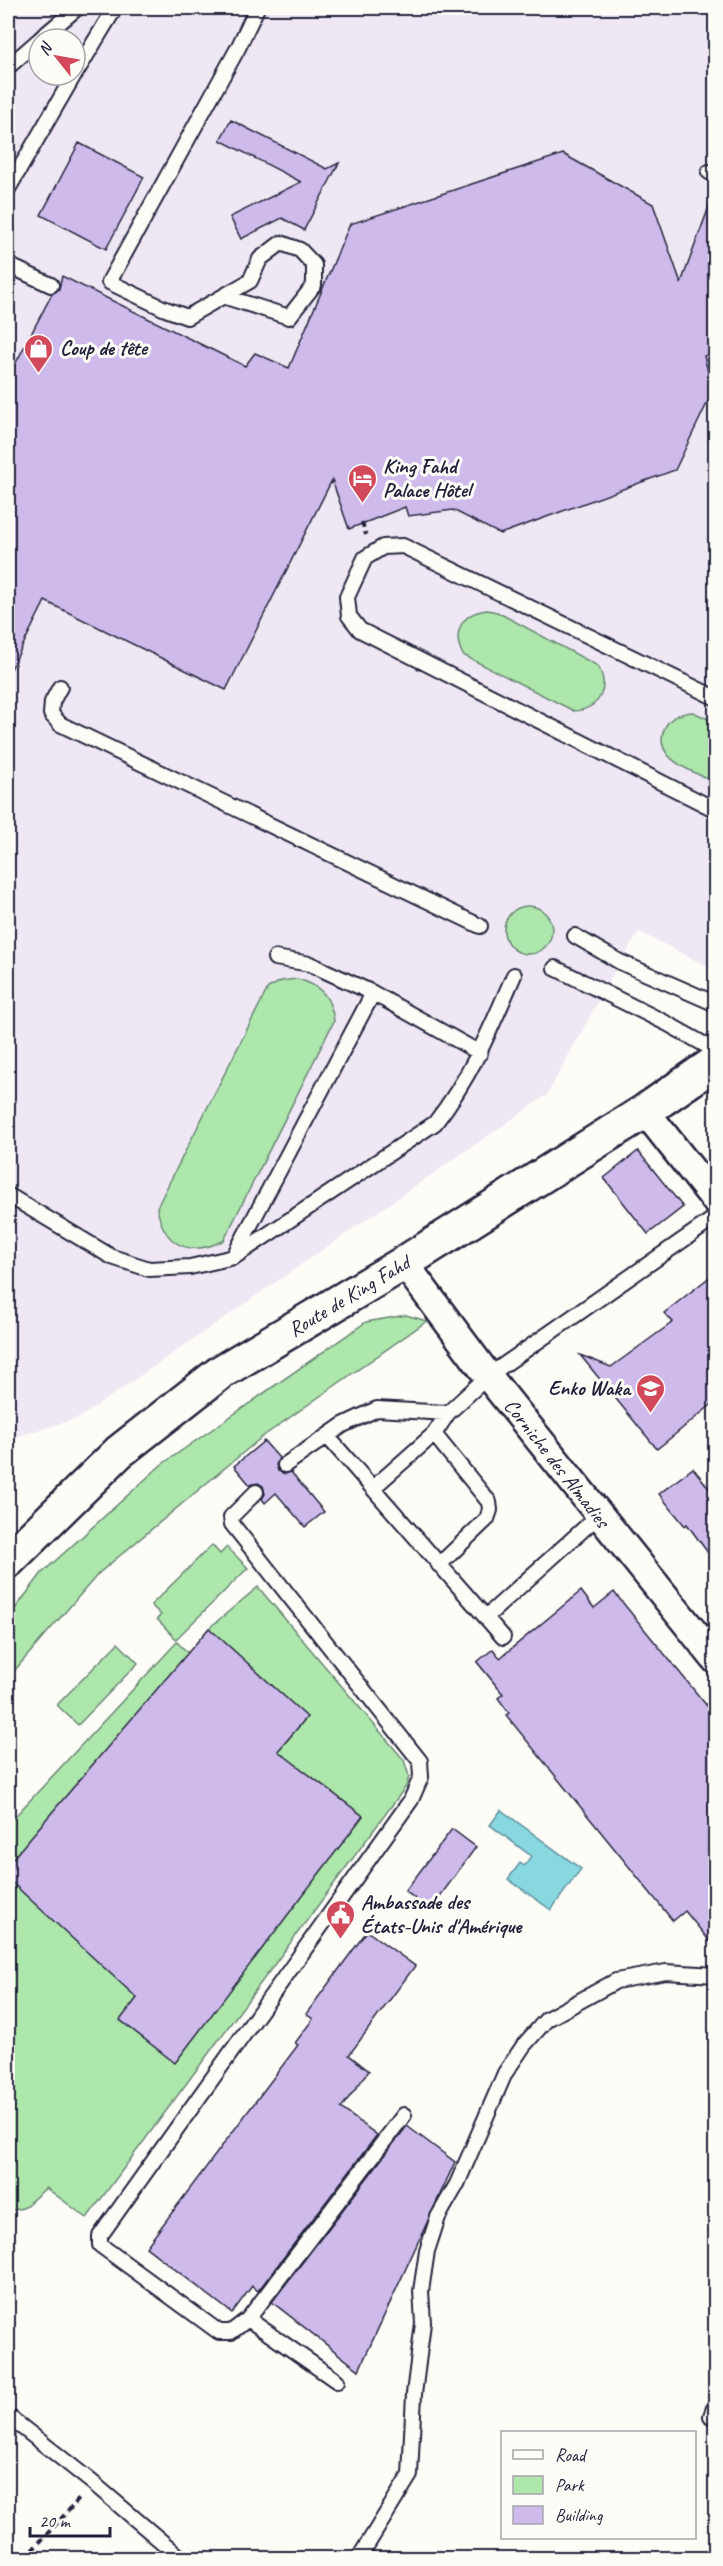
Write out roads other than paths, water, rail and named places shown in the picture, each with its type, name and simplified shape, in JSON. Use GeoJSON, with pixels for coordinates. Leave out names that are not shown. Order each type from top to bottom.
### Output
{"type":"FeatureCollection","features":[{"type":"Feature","properties":{"kind":"street","name":"Route de King Fahd"},"geometry":{"type":"LineString","coordinates":[[8,1561],[119,1452],[221,1372],[404,1263],[645,1111],[716,1062]]}},
{"type":"Feature","properties":{"kind":"street"},"geometry":{"type":"LineString","coordinates":[[645,1111],[716,1201]]}},
{"type":"Feature","properties":{"kind":"street","name":"Corniche des Almadies"},"geometry":{"type":"LineString","coordinates":[[404,1263],[488,1376],[598,1516],[716,1660]]}},
{"type":"Feature","properties":{"kind":"lane"},"geometry":{"type":"LineString","coordinates":[[54,27],[77,8]]}},
{"type":"Feature","properties":{"kind":"lane"},"geometry":{"type":"LineString","coordinates":[[87,54],[115,8]]}},
{"type":"Feature","properties":{"kind":"lane"},"geometry":{"type":"LineString","coordinates":[[226,297],[289,317],[314,285],[314,265],[300,250],[281,243],[260,259],[250,281],[226,297],[187,317],[109,282],[238,48],[257,8]]}},
{"type":"Feature","properties":{"kind":"lane"},"geometry":{"type":"LineString","coordinates":[[8,66],[27,50]]}},
{"type":"Feature","properties":{"kind":"lane"},"geometry":{"type":"LineString","coordinates":[[8,189],[67,87]]}},
{"type":"Feature","properties":{"kind":"lane"},"geometry":{"type":"LineString","coordinates":[[8,265],[51,285]]}},
{"type":"Feature","properties":{"kind":"lane"},"geometry":{"type":"LineString","coordinates":[[716,698],[403,546],[383,547],[365,558],[347,597],[349,616],[360,630],[716,810]]}},
{"type":"Feature","properties":{"kind":"lane"},"geometry":{"type":"LineString","coordinates":[[60,687],[52,702],[51,714],[60,724],[480,926]]}},
{"type":"Feature","properties":{"kind":"lane"},"geometry":{"type":"LineString","coordinates":[[575,936],[620,962],[716,1004]]}},
{"type":"Feature","properties":{"kind":"lane"},"geometry":{"type":"LineString","coordinates":[[275,958],[310,964],[373,993],[480,1053]]}},
{"type":"Feature","properties":{"kind":"lane"},"geometry":{"type":"LineString","coordinates":[[555,968],[668,1024],[716,1051]]}},
{"type":"Feature","properties":{"kind":"lane"},"geometry":{"type":"LineString","coordinates":[[8,1195],[112,1257],[149,1269],[190,1267],[234,1257],[435,1123],[459,1093],[480,1053],[514,975]]}},
{"type":"Feature","properties":{"kind":"lane"},"geometry":{"type":"LineString","coordinates":[[234,1257],[373,993]]}},
{"type":"Feature","properties":{"kind":"lane"},"geometry":{"type":"LineString","coordinates":[[373,1488],[434,1434],[448,1413],[488,1376],[716,1217]]}},
{"type":"Feature","properties":{"kind":"lane"},"geometry":{"type":"LineString","coordinates":[[285,1466],[327,1437],[376,1409],[448,1413]]}},
{"type":"Feature","properties":{"kind":"lane"},"geometry":{"type":"LineString","coordinates":[[434,1434],[489,1502],[490,1510],[487,1520],[439,1565]]}},
{"type":"Feature","properties":{"kind":"lane"},"geometry":{"type":"LineString","coordinates":[[327,1437],[502,1637]]}},
{"type":"Feature","properties":{"kind":"lane"},"geometry":{"type":"LineString","coordinates":[[256,1492],[235,1510],[231,1517],[232,1524],[420,1761],[421,1777],[411,1800],[100,2236],[100,2245],[219,2332],[231,2331],[248,2319],[404,2115]]}},
{"type":"Feature","properties":{"kind":"lane"},"geometry":{"type":"LineString","coordinates":[[486,1617],[598,1516]]}},
{"type":"Feature","properties":{"kind":"lane"},"geometry":{"type":"LineString","coordinates":[[359,2559],[410,2475],[414,2394],[423,2323],[421,2291],[427,2251],[438,2217],[457,2184],[505,2073],[524,2045],[547,2019],[616,1981],[666,1972],[716,1975]]}},
{"type":"Feature","properties":{"kind":"lane"},"geometry":{"type":"LineString","coordinates":[[248,2319],[338,2381]]}},
{"type":"Feature","properties":{"kind":"lane"},"geometry":{"type":"LineString","coordinates":[[8,2416],[93,2483],[181,2559]]}},
{"type":"Feature","properties":{"kind":"water"},"geometry":{"type":"Polygon","coordinates":[[[501,1810],[581,1869],[551,1910],[508,1879],[520,1863],[524,1866],[531,1856],[490,1825],[501,1810]]]}},
{"type":"Feature","properties":{"kind":"place","name":"Coup de tête"},"geometry":{"type":"Point","coordinates":[39,374]}},
{"type":"Feature","properties":{"kind":"place","name":"King Fahd Palace Hôtel"},"geometry":{"type":"Point","coordinates":[362,504]}},
{"type":"Feature","properties":{"kind":"place","name":"Enko Waka"},"geometry":{"type":"Point","coordinates":[651,1414]}},
{"type":"Feature","properties":{"kind":"place","name":"Ambassade des États-Unis d'Amérique"},"geometry":{"type":"Point","coordinates":[340,1940]}}]}
